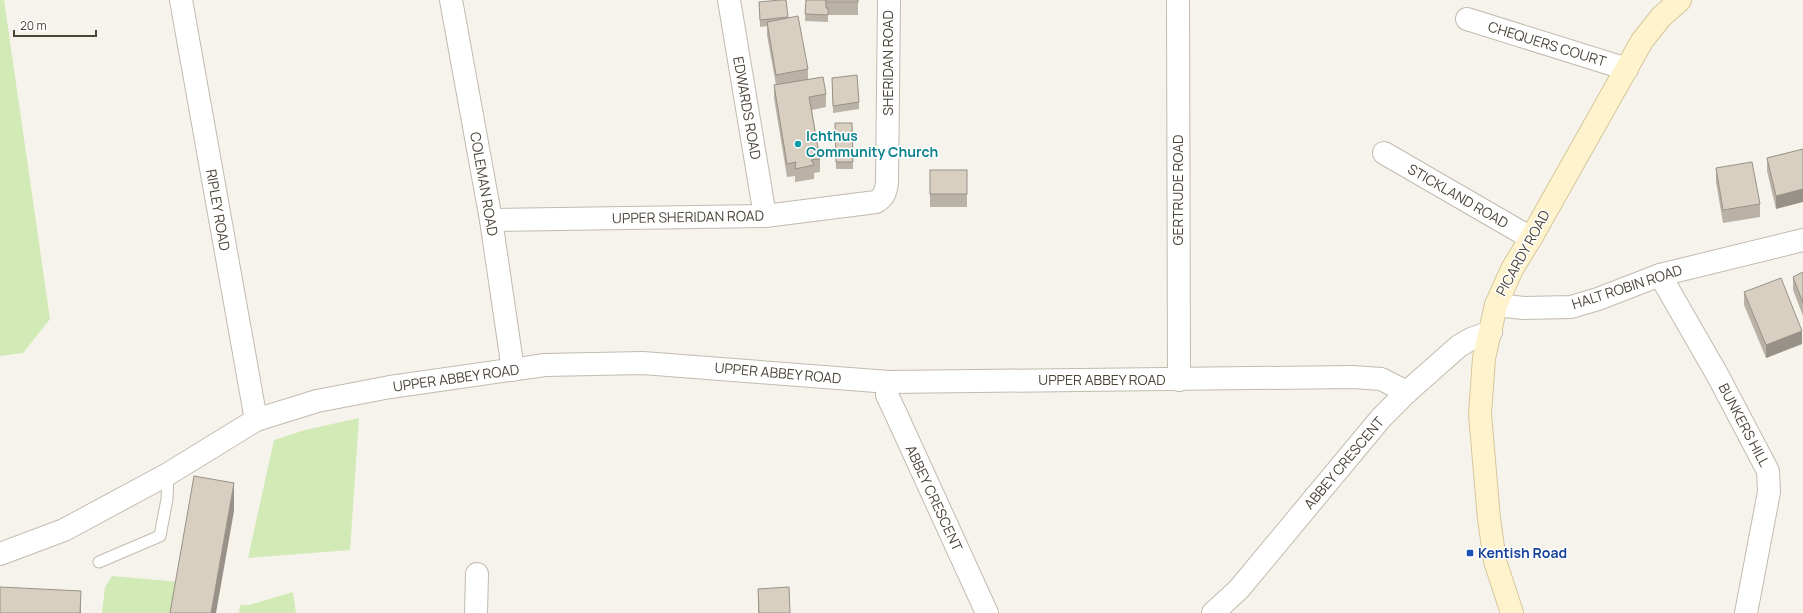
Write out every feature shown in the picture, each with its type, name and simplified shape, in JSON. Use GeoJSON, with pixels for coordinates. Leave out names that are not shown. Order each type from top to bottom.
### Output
{"type":"FeatureCollection","features":[{"type":"Feature","properties":{"kind":"main road","name":"PICARDY ROAD"},"geometry":{"type":"LineString","coordinates":[[1512,613],[1495,561],[1489,520],[1480,414],[1484,358],[1496,305],[1512,269],[1532,238],[1642,41],[1661,16],[1680,0]]}},
{"type":"Feature","properties":{"kind":"street","name":"RIPLEY ROAD"},"geometry":{"type":"LineString","coordinates":[[181,0],[256,420]]}},
{"type":"Feature","properties":{"kind":"street","name":"COLEMAN ROAD"},"geometry":{"type":"LineString","coordinates":[[451,0],[491,220],[512,370]]}},
{"type":"Feature","properties":{"kind":"street","name":"EDWARDS ROAD"},"geometry":{"type":"LineString","coordinates":[[729,0],[765,216]]}},
{"type":"Feature","properties":{"kind":"street","name":"SHERIDAN ROAD"},"geometry":{"type":"LineString","coordinates":[[883,198],[887,182],[889,0]]}},
{"type":"Feature","properties":{"kind":"street","name":"GERTRUDE ROAD"},"geometry":{"type":"LineString","coordinates":[[1178,0],[1179,380]]}},
{"type":"Feature","properties":{"kind":"street","name":"CHEQUERS COURT"},"geometry":{"type":"LineString","coordinates":[[1467,19],[1627,69]]}},
{"type":"Feature","properties":{"kind":"street","name":"STICKLAND ROAD"},"geometry":{"type":"LineString","coordinates":[[1384,153],[1532,238]]}},
{"type":"Feature","properties":{"kind":"street","name":"UPPER SHERIDAN ROAD"},"geometry":{"type":"LineString","coordinates":[[491,220],[765,216],[876,202],[883,198]]}},
{"type":"Feature","properties":{"kind":"street","name":"HALT ROBIN ROAD"},"geometry":{"type":"LineString","coordinates":[[1496,305],[1524,308],[1571,307],[1598,299],[1660,275],[1803,240]]}},
{"type":"Feature","properties":{"kind":"street","name":"BUNKERS HILL"},"geometry":{"type":"LineString","coordinates":[[1660,275],[1718,376],[1768,471],[1769,492],[1746,613]]}},
{"type":"Feature","properties":{"kind":"street","name":"ABBEY CRESCENT"},"geometry":{"type":"LineString","coordinates":[[1213,613],[1239,589],[1381,418],[1407,392],[1459,346],[1471,339],[1491,332]]}},
{"type":"Feature","properties":{"kind":"street","name":"UPPER ABBEY ROAD"},"geometry":{"type":"LineString","coordinates":[[0,554],[64,530],[168,474],[256,420],[317,401],[390,387],[545,365],[643,363],[889,382],[1353,377],[1380,379],[1407,392]]}},
{"type":"Feature","properties":{"kind":"street","name":"ABBEY CRESCENT"},"geometry":{"type":"LineString","coordinates":[[889,382],[887,395],[988,613]]}},
{"type":"Feature","properties":{"kind":"street"},"geometry":{"type":"LineString","coordinates":[[476,613],[477,574]]}},
{"type":"Feature","properties":{"kind":"lane"},"geometry":{"type":"LineString","coordinates":[[99,562],[160,536],[167,499],[168,474]]}},
{"type":"Feature","properties":{"kind":"green space"},"geometry":{"type":"Polygon","coordinates":[[[0,0],[4,0],[50,319],[23,353],[0,356],[0,0]]]}},
{"type":"Feature","properties":{"kind":"green space"},"geometry":{"type":"Polygon","coordinates":[[[359,418],[350,550],[248,558],[274,440],[305,430],[359,418]]]}},
{"type":"Feature","properties":{"kind":"green space"},"geometry":{"type":"Polygon","coordinates":[[[112,576],[180,582],[175,613],[102,613],[105,587],[112,576]]]}},
{"type":"Feature","properties":{"kind":"green space"},"geometry":{"type":"Polygon","coordinates":[[[293,592],[296,613],[239,613],[240,605],[249,605],[293,592]]]}},
{"type":"Feature","properties":{"kind":"building"},"geometry":{"type":"Polygon","coordinates":[[[786,0],[788,17],[760,20],[759,2],[786,0]]]}},
{"type":"Feature","properties":{"kind":"building"},"geometry":{"type":"Polygon","coordinates":[[[806,0],[826,0],[828,15],[805,14],[806,0]]]}},
{"type":"Feature","properties":{"kind":"building"},"geometry":{"type":"Polygon","coordinates":[[[826,0],[858,0],[858,2],[826,2],[826,0]]]}},
{"type":"Feature","properties":{"kind":"building"},"geometry":{"type":"Polygon","coordinates":[[[798,16],[808,69],[776,75],[767,22],[798,16]]]}},
{"type":"Feature","properties":{"kind":"building"},"geometry":{"type":"Polygon","coordinates":[[[857,75],[859,102],[833,106],[832,78],[857,75]]]}},
{"type":"Feature","properties":{"kind":"building"},"geometry":{"type":"Polygon","coordinates":[[[823,77],[826,94],[809,97],[820,159],[811,160],[814,165],[795,169],[796,162],[787,164],[774,85],[823,77]]]}},
{"type":"Feature","properties":{"kind":"building"},"geometry":{"type":"Polygon","coordinates":[[[835,123],[852,123],[853,162],[836,162],[835,123]]]}},
{"type":"Feature","properties":{"kind":"building"},"geometry":{"type":"Polygon","coordinates":[[[1803,149],[1803,189],[1776,196],[1767,158],[1803,149]]]}},
{"type":"Feature","properties":{"kind":"building"},"geometry":{"type":"Polygon","coordinates":[[[1752,162],[1760,204],[1723,210],[1716,168],[1752,162]]]}},
{"type":"Feature","properties":{"kind":"building"},"geometry":{"type":"Polygon","coordinates":[[[930,170],[967,170],[967,194],[930,194],[930,170]]]}},
{"type":"Feature","properties":{"kind":"building"},"geometry":{"type":"Polygon","coordinates":[[[1803,272],[1803,303],[1793,277],[1803,272]]]}},
{"type":"Feature","properties":{"kind":"building"},"geometry":{"type":"Polygon","coordinates":[[[1781,278],[1802,331],[1766,345],[1744,292],[1781,278]]]}},
{"type":"Feature","properties":{"kind":"building"},"geometry":{"type":"Polygon","coordinates":[[[194,476],[234,483],[211,613],[170,613],[194,476]]]}},
{"type":"Feature","properties":{"kind":"building"},"geometry":{"type":"Polygon","coordinates":[[[0,587],[81,591],[80,613],[0,613],[0,587]]]}},
{"type":"Feature","properties":{"kind":"building"},"geometry":{"type":"Polygon","coordinates":[[[789,587],[790,613],[759,613],[758,589],[789,587]]]}},
{"type":"Feature","properties":{"kind":"place","name":"Ichthus Community Church"},"geometry":{"type":"Point","coordinates":[798,144]}},
{"type":"Feature","properties":{"kind":"place","name":"Kentish Road"},"geometry":{"type":"Point","coordinates":[1470,553]}}]}
